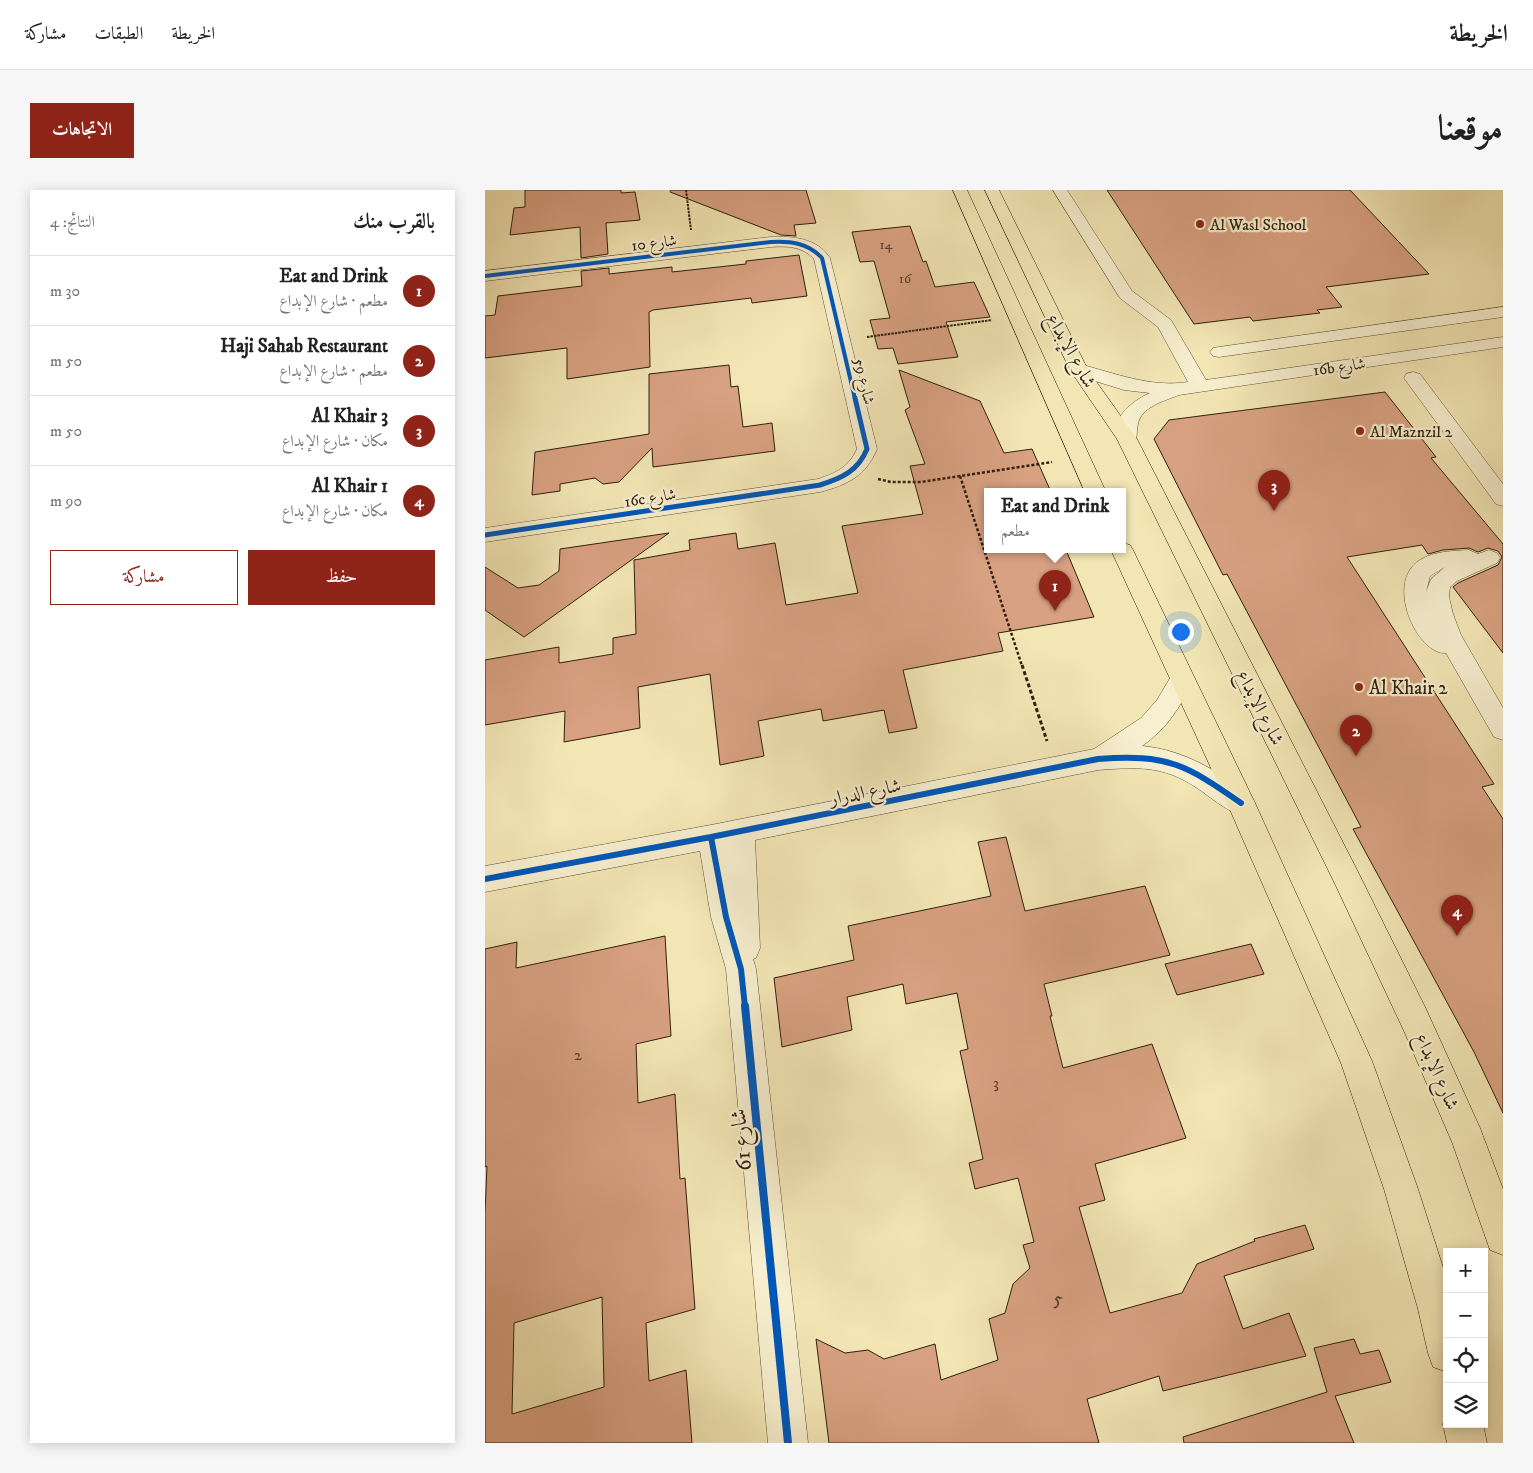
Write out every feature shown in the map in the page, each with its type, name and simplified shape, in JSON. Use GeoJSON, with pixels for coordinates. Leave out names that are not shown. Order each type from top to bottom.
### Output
{"type":"FeatureCollection","features":[{"type":"Feature","properties":{"kind":"main road","name":"شارع الإبداع"},"geometry":{"type":"LineString","coordinates":[[960,190],[1094,488]]}},
{"type":"Feature","properties":{"kind":"main road","name":"شارع الإبداع"},"geometry":{"type":"LineString","coordinates":[[992,193],[1079,370],[1127,439],[1415,1020],[1468,1140],[1503,1237]]}},
{"type":"Feature","properties":{"kind":"main road"},"geometry":{"type":"LineString","coordinates":[[1123,553],[1241,803],[1356,1060],[1401,1189],[1444,1338]]}},
{"type":"Feature","properties":{"kind":"main road"},"geometry":{"type":"LineString","coordinates":[[1464,1428],[1467,1443]]}},
{"type":"Feature","properties":{"kind":"street"},"geometry":{"type":"LineString","coordinates":[[1060,190],[1126,294],[1165,324],[1199,385]]}},
{"type":"Feature","properties":{"kind":"street","name":"شارع 10"},"geometry":{"type":"LineString","coordinates":[[485,276],[788,241],[804,244],[816,250],[822,258]]}},
{"type":"Feature","properties":{"kind":"street","name":"شارع 59"},"geometry":{"type":"LineString","coordinates":[[822,258],[867,449],[863,460],[853,471]]}},
{"type":"Feature","properties":{"kind":"street"},"geometry":{"type":"LineString","coordinates":[[1219,352],[1503,312]]}},
{"type":"Feature","properties":{"kind":"street","name":"16b شارع"},"geometry":{"type":"LineString","coordinates":[[1127,439],[1127,421],[1136,409],[1153,398],[1175,390],[1199,385],[1501,346]]}},
{"type":"Feature","properties":{"kind":"street","name":"16b شارع"},"geometry":{"type":"LineString","coordinates":[[1079,370],[1124,384],[1175,390]]}},
{"type":"Feature","properties":{"kind":"street"},"geometry":{"type":"LineString","coordinates":[[1413,378],[1502,496]]}},
{"type":"Feature","properties":{"kind":"street","name":"16c شارع"},"geometry":{"type":"LineString","coordinates":[[485,535],[820,485],[838,480],[853,471]]}},
{"type":"Feature","properties":{"kind":"street"},"geometry":{"type":"LineString","coordinates":[[1496,556],[1447,577],[1439,585],[1436,594],[1439,611],[1460,659],[1503,730]]}},
{"type":"Feature","properties":{"kind":"street","name":"شارع الدرار"},"geometry":{"type":"LineString","coordinates":[[1099,759],[1149,728],[1168,706],[1182,680]]}},
{"type":"Feature","properties":{"kind":"street","name":"شارع الدرار"},"geometry":{"type":"LineString","coordinates":[[485,879],[711,837],[1099,759],[1141,757],[1168,761],[1193,771],[1241,803]]}},
{"type":"Feature","properties":{"kind":"street","name":"شارع 61"},"geometry":{"type":"LineString","coordinates":[[741,831],[746,931],[741,969]]}},
{"type":"Feature","properties":{"kind":"street","name":"شارع 61"},"geometry":{"type":"LineString","coordinates":[[711,837],[727,917],[741,969],[788,1443]]}},
{"type":"Feature","properties":{"kind":"path"},"geometry":{"type":"LineString","coordinates":[[687,190],[693,251]]}},
{"type":"Feature","properties":{"kind":"path"},"geometry":{"type":"LineString","coordinates":[[841,340],[1018,317]]}},
{"type":"Feature","properties":{"kind":"path"},"geometry":{"type":"LineString","coordinates":[[853,471],[875,479],[906,483],[1080,458]]}},
{"type":"Feature","properties":{"kind":"path"},"geometry":{"type":"LineString","coordinates":[[961,476],[984,547]]}},
{"type":"Feature","properties":{"kind":"path"},"geometry":{"type":"LineString","coordinates":[[986,553],[1056,768]]}},
{"type":"Feature","properties":{"kind":"building"},"geometry":{"type":"Polygon","coordinates":[[[525,190],[621,190],[621,193],[635,192],[640,220],[606,223],[608,254],[581,258],[580,227],[510,235],[514,208],[525,207],[525,190]]]}},
{"type":"Feature","properties":{"kind":"building"},"geometry":{"type":"Polygon","coordinates":[[[671,190],[806,190],[816,223],[794,225],[796,236],[781,235],[670,192],[671,190]]]}},
{"type":"Feature","properties":{"kind":"building"},"geometry":{"type":"Polygon","coordinates":[[[1107,190],[1350,190],[1429,274],[1326,287],[1342,307],[1317,310],[1320,313],[1253,321],[1250,317],[1194,324],[1107,190]]]}},
{"type":"Feature","properties":{"kind":"building"},"geometry":{"type":"Polygon","coordinates":[[[910,226],[923,262],[926,261],[935,287],[974,282],[990,317],[946,322],[958,357],[898,364],[893,348],[878,349],[870,320],[890,318],[874,261],[860,262],[852,232],[910,226]]]}},
{"type":"Feature","properties":{"kind":"building"},"geometry":{"type":"Polygon","coordinates":[[[799,255],[807,296],[752,303],[751,298],[649,312],[650,367],[567,379],[567,348],[485,358],[485,316],[495,315],[498,296],[582,286],[581,271],[609,268],[609,274],[672,267],[672,272],[746,264],[746,261],[799,255]]]}},
{"type":"Feature","properties":{"kind":"building"},"geometry":{"type":"Polygon","coordinates":[[[729,365],[731,387],[738,386],[743,427],[772,423],[775,451],[653,467],[652,448],[619,482],[603,484],[595,478],[560,484],[560,491],[532,495],[535,452],[649,434],[649,374],[729,365]]]}},
{"type":"Feature","properties":{"kind":"building"},"geometry":{"type":"Polygon","coordinates":[[[899,370],[980,401],[1004,453],[1032,449],[1049,488],[984,488],[984,553],[1067,553],[1094,617],[998,633],[1003,651],[903,670],[917,728],[889,733],[884,710],[823,721],[821,709],[758,721],[764,756],[720,765],[710,674],[638,687],[640,728],[564,742],[565,711],[485,725],[485,660],[559,647],[559,663],[613,654],[613,638],[636,634],[634,560],[690,550],[689,540],[736,533],[738,549],[775,543],[786,605],[858,593],[842,526],[923,514],[910,466],[925,464],[905,410],[910,407],[899,370]]]}},
{"type":"Feature","properties":{"kind":"building"},"geometry":{"type":"Polygon","coordinates":[[[1385,392],[1436,457],[1431,458],[1503,544],[1503,653],[1453,587],[1498,565],[1502,557],[1498,551],[1488,548],[1478,552],[1469,548],[1443,550],[1428,554],[1422,545],[1347,557],[1494,784],[1482,787],[1503,819],[1503,1113],[1474,1052],[1353,829],[1361,827],[1227,574],[1223,575],[1154,439],[1169,420],[1385,392]]]}},
{"type":"Feature","properties":{"kind":"building"},"geometry":{"type":"Polygon","coordinates":[[[669,533],[524,637],[485,610],[485,567],[518,588],[539,585],[559,571],[560,549],[669,533]]]}},
{"type":"Feature","properties":{"kind":"building"},"geometry":{"type":"Polygon","coordinates":[[[1006,837],[1025,911],[1145,886],[1170,955],[1044,984],[1063,1068],[1152,1044],[1186,1138],[1095,1164],[1105,1200],[1079,1207],[1110,1313],[1182,1293],[1197,1264],[1255,1241],[1254,1239],[1305,1225],[1314,1249],[1224,1276],[1243,1329],[1289,1313],[1306,1356],[1163,1391],[1159,1376],[1087,1399],[1099,1443],[829,1443],[816,1339],[845,1353],[868,1350],[884,1359],[935,1344],[941,1380],[998,1360],[989,1319],[1005,1313],[1013,1284],[1030,1268],[1023,1245],[1034,1242],[1018,1178],[975,1189],[969,1163],[983,1159],[960,1051],[968,1049],[957,993],[906,1004],[903,984],[847,997],[852,1030],[782,1047],[774,978],[854,960],[848,926],[991,896],[978,842],[1006,837]]]}},
{"type":"Feature","properties":{"kind":"building"},"geometry":{"type":"Polygon","coordinates":[[[665,936],[671,1036],[636,1044],[638,1103],[675,1094],[680,1179],[685,1178],[695,1309],[646,1323],[649,1381],[686,1370],[692,1443],[485,1443],[485,1213],[487,1166],[485,1167],[485,949],[517,942],[516,968],[665,936]],[[602,1297],[514,1323],[512,1414],[604,1387],[602,1297]]]}},
{"type":"Feature","properties":{"kind":"building"},"geometry":{"type":"Polygon","coordinates":[[[1251,944],[1264,974],[1177,995],[1165,964],[1251,944]]]}},
{"type":"Feature","properties":{"kind":"building"},"geometry":{"type":"Polygon","coordinates":[[[1354,1339],[1360,1354],[1379,1350],[1391,1382],[1335,1396],[1354,1443],[1184,1443],[1183,1437],[1327,1392],[1314,1348],[1354,1339]]]}},
{"type":"Feature","properties":{"kind":"cycle path"},"geometry":{"type":"LineString","coordinates":[[485,276],[771,242],[792,242],[805,245],[817,252],[822,258],[867,449],[860,464],[855,469],[843,477],[820,485],[485,535]]}},
{"type":"Feature","properties":{"kind":"cycle path"},"geometry":{"type":"LineString","coordinates":[[485,879],[711,837],[1098,759],[1136,757],[1169,761],[1194,772],[1241,803]]}},
{"type":"Feature","properties":{"kind":"cycle path"},"geometry":{"type":"LineString","coordinates":[[711,837],[726,917],[741,969],[788,1443]]}},
{"type":"Feature","properties":{"kind":"place","name":"Al Wasl School"},"geometry":{"type":"Point","coordinates":[1200,224]}},
{"type":"Feature","properties":{"kind":"place","name":"Al Maznzil 2"},"geometry":{"type":"Point","coordinates":[1360,431]}},
{"type":"Feature","properties":{"kind":"place","name":"Al Khair 3"},"geometry":{"type":"Point","coordinates":[1274,511]}},
{"type":"Feature","properties":{"kind":"place","name":"Eat and Drink"},"geometry":{"type":"Point","coordinates":[1055,611]}},
{"type":"Feature","properties":{"kind":"place","name":"Al Khair 2"},"geometry":{"type":"Point","coordinates":[1359,687]}},
{"type":"Feature","properties":{"kind":"place","name":"Haji Sahab Restaurant"},"geometry":{"type":"Point","coordinates":[1356,756]}},
{"type":"Feature","properties":{"kind":"place","name":"Al Khair 1"},"geometry":{"type":"Point","coordinates":[1457,936]}}]}
